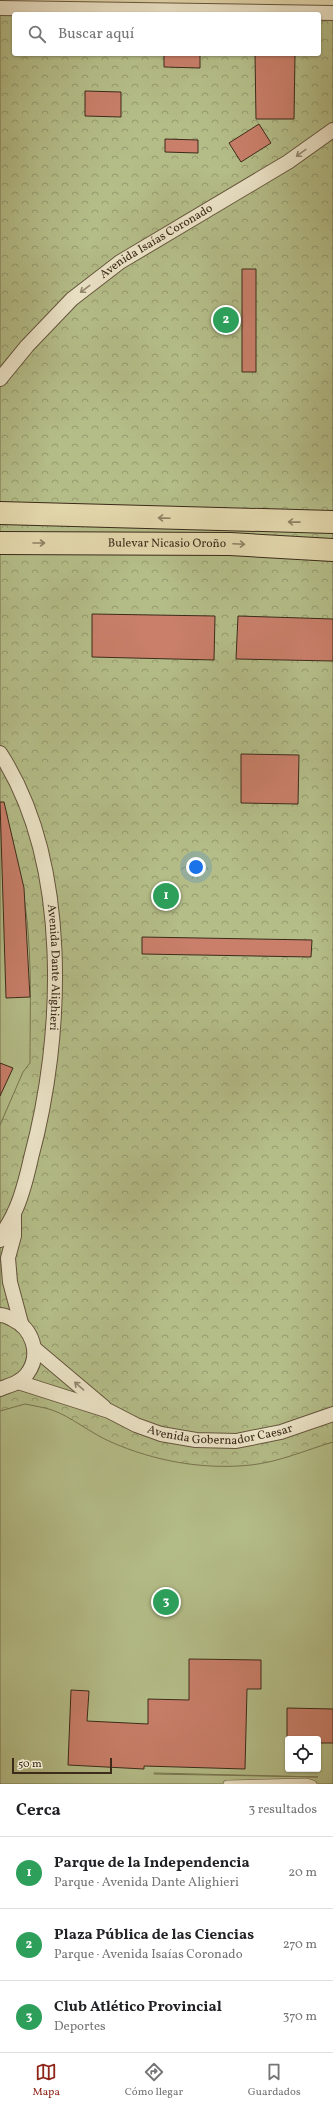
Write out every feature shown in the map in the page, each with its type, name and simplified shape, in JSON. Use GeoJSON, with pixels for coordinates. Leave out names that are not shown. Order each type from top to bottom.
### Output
{"type":"FeatureCollection","features":[{"type":"Feature","properties":{"kind":"main road","name":"Bulevar Nicasio Oroño"},"geometry":{"type":"LineString","coordinates":[[0,513],[333,522]]}},
{"type":"Feature","properties":{"kind":"main road","name":"Bulevar Nicasio Oroño"},"geometry":{"type":"LineString","coordinates":[[0,543],[230,544],[333,550]]}},
{"type":"Feature","properties":{"kind":"street"},"geometry":{"type":"LineString","coordinates":[[0,8],[223,6],[317,12]]}},
{"type":"Feature","properties":{"kind":"street"},"geometry":{"type":"LineString","coordinates":[[321,12],[333,13]]}},
{"type":"Feature","properties":{"kind":"street","name":"Avenida Isaías Coronado"},"geometry":{"type":"LineString","coordinates":[[0,379],[27,346],[72,299],[120,262],[288,162],[333,130]]}},
{"type":"Feature","properties":{"kind":"street","name":"Avenida Dante Alighieri"},"geometry":{"type":"LineString","coordinates":[[0,753],[30,812],[47,874],[55,931],[50,1054],[31,1158],[15,1212],[0,1240]]}},
{"type":"Feature","properties":{"kind":"street","name":"Avenida Dante Alighieri"},"geometry":{"type":"LineString","coordinates":[[15,1212],[14,1236],[8,1258],[10,1282],[21,1323],[30,1334],[34,1348]]}},
{"type":"Feature","properties":{"kind":"street"},"geometry":{"type":"LineString","coordinates":[[0,1315],[4,1315],[21,1323]]}},
{"type":"Feature","properties":{"kind":"street"},"geometry":{"type":"LineString","coordinates":[[1,1388],[18,1382],[27,1373],[33,1361],[34,1348]]}},
{"type":"Feature","properties":{"kind":"street","name":"Avenida Gobernador Caesar"},"geometry":{"type":"LineString","coordinates":[[34,1348],[109,1411]]}},
{"type":"Feature","properties":{"kind":"street","name":"Avenida Gobernador Caesar"},"geometry":{"type":"LineString","coordinates":[[18,1382],[109,1411],[136,1425],[161,1434],[196,1440],[236,1441],[281,1432],[333,1414]]}},
{"type":"Feature","properties":{"kind":"lane"},"geometry":{"type":"LineString","coordinates":[[227,1784],[307,1782],[313,1784]]}},
{"type":"Feature","properties":{"kind":"green space"},"geometry":{"type":"Polygon","coordinates":[[[0,8],[266,12],[12,12],[12,56],[321,56],[321,13],[333,13],[333,1784],[0,1784],[0,8]]]}},
{"type":"Feature","properties":{"kind":"green space"},"geometry":{"type":"Polygon","coordinates":[[[0,816],[12,845],[20,875],[25,906],[30,969],[30,1063],[23,1072],[0,1125],[0,816]]]}},
{"type":"Feature","properties":{"kind":"green space"},"geometry":{"type":"Polygon","coordinates":[[[25,1404],[49,1409],[66,1416],[104,1439],[127,1449],[162,1459],[197,1465],[251,1465],[282,1459],[333,1442],[333,1784],[0,1784],[0,1411],[25,1404]],[[154,1773],[154,1774],[318,1777],[154,1773]]]}},
{"type":"Feature","properties":{"kind":"building"},"geometry":{"type":"Polygon","coordinates":[[[164,56],[200,56],[200,68],[164,67],[164,56]]]}},
{"type":"Feature","properties":{"kind":"building"},"geometry":{"type":"Polygon","coordinates":[[[255,56],[295,56],[294,119],[256,119],[255,56]]]}},
{"type":"Feature","properties":{"kind":"building"},"geometry":{"type":"Polygon","coordinates":[[[85,91],[121,92],[121,117],[85,116],[85,91]]]}},
{"type":"Feature","properties":{"kind":"building"},"geometry":{"type":"Polygon","coordinates":[[[259,124],[271,143],[241,162],[229,143],[259,124]]]}},
{"type":"Feature","properties":{"kind":"building"},"geometry":{"type":"Polygon","coordinates":[[[165,139],[198,140],[198,153],[165,152],[165,139]]]}},
{"type":"Feature","properties":{"kind":"building"},"geometry":{"type":"Polygon","coordinates":[[[242,269],[256,269],[256,372],[242,372],[242,269]]]}},
{"type":"Feature","properties":{"kind":"building"},"geometry":{"type":"Polygon","coordinates":[[[92,614],[215,616],[214,660],[92,657],[92,614]]]}},
{"type":"Feature","properties":{"kind":"building"},"geometry":{"type":"Polygon","coordinates":[[[238,616],[333,619],[333,661],[236,659],[238,616]]]}},
{"type":"Feature","properties":{"kind":"building"},"geometry":{"type":"Polygon","coordinates":[[[241,754],[299,755],[298,804],[241,803],[241,754]]]}},
{"type":"Feature","properties":{"kind":"building"},"geometry":{"type":"Polygon","coordinates":[[[0,802],[4,802],[24,888],[30,997],[6,998],[0,802]]]}},
{"type":"Feature","properties":{"kind":"building"},"geometry":{"type":"Polygon","coordinates":[[[142,937],[312,940],[311,957],[142,954],[142,937]]]}},
{"type":"Feature","properties":{"kind":"building"},"geometry":{"type":"Polygon","coordinates":[[[0,1063],[13,1068],[0,1096],[0,1063]]]}},
{"type":"Feature","properties":{"kind":"building"},"geometry":{"type":"Polygon","coordinates":[[[189,1659],[261,1660],[261,1689],[247,1689],[245,1769],[144,1766],[144,1769],[68,1765],[71,1690],[89,1691],[87,1721],[148,1724],[148,1699],[189,1700],[189,1659]]]}},
{"type":"Feature","properties":{"kind":"building"},"geometry":{"type":"Polygon","coordinates":[[[287,1708],[333,1709],[333,1743],[321,1743],[321,1736],[287,1736],[287,1708]]]}},
{"type":"Feature","properties":{"kind":"place","name":"Plaza Pública de las Ciencias"},"geometry":{"type":"Point","coordinates":[226,320]}},
{"type":"Feature","properties":{"kind":"place","name":"Parque de la Independencia"},"geometry":{"type":"Point","coordinates":[166,896]}},
{"type":"Feature","properties":{"kind":"place","name":"Club Atlético Provincial"},"geometry":{"type":"Point","coordinates":[166,1602]}}]}
